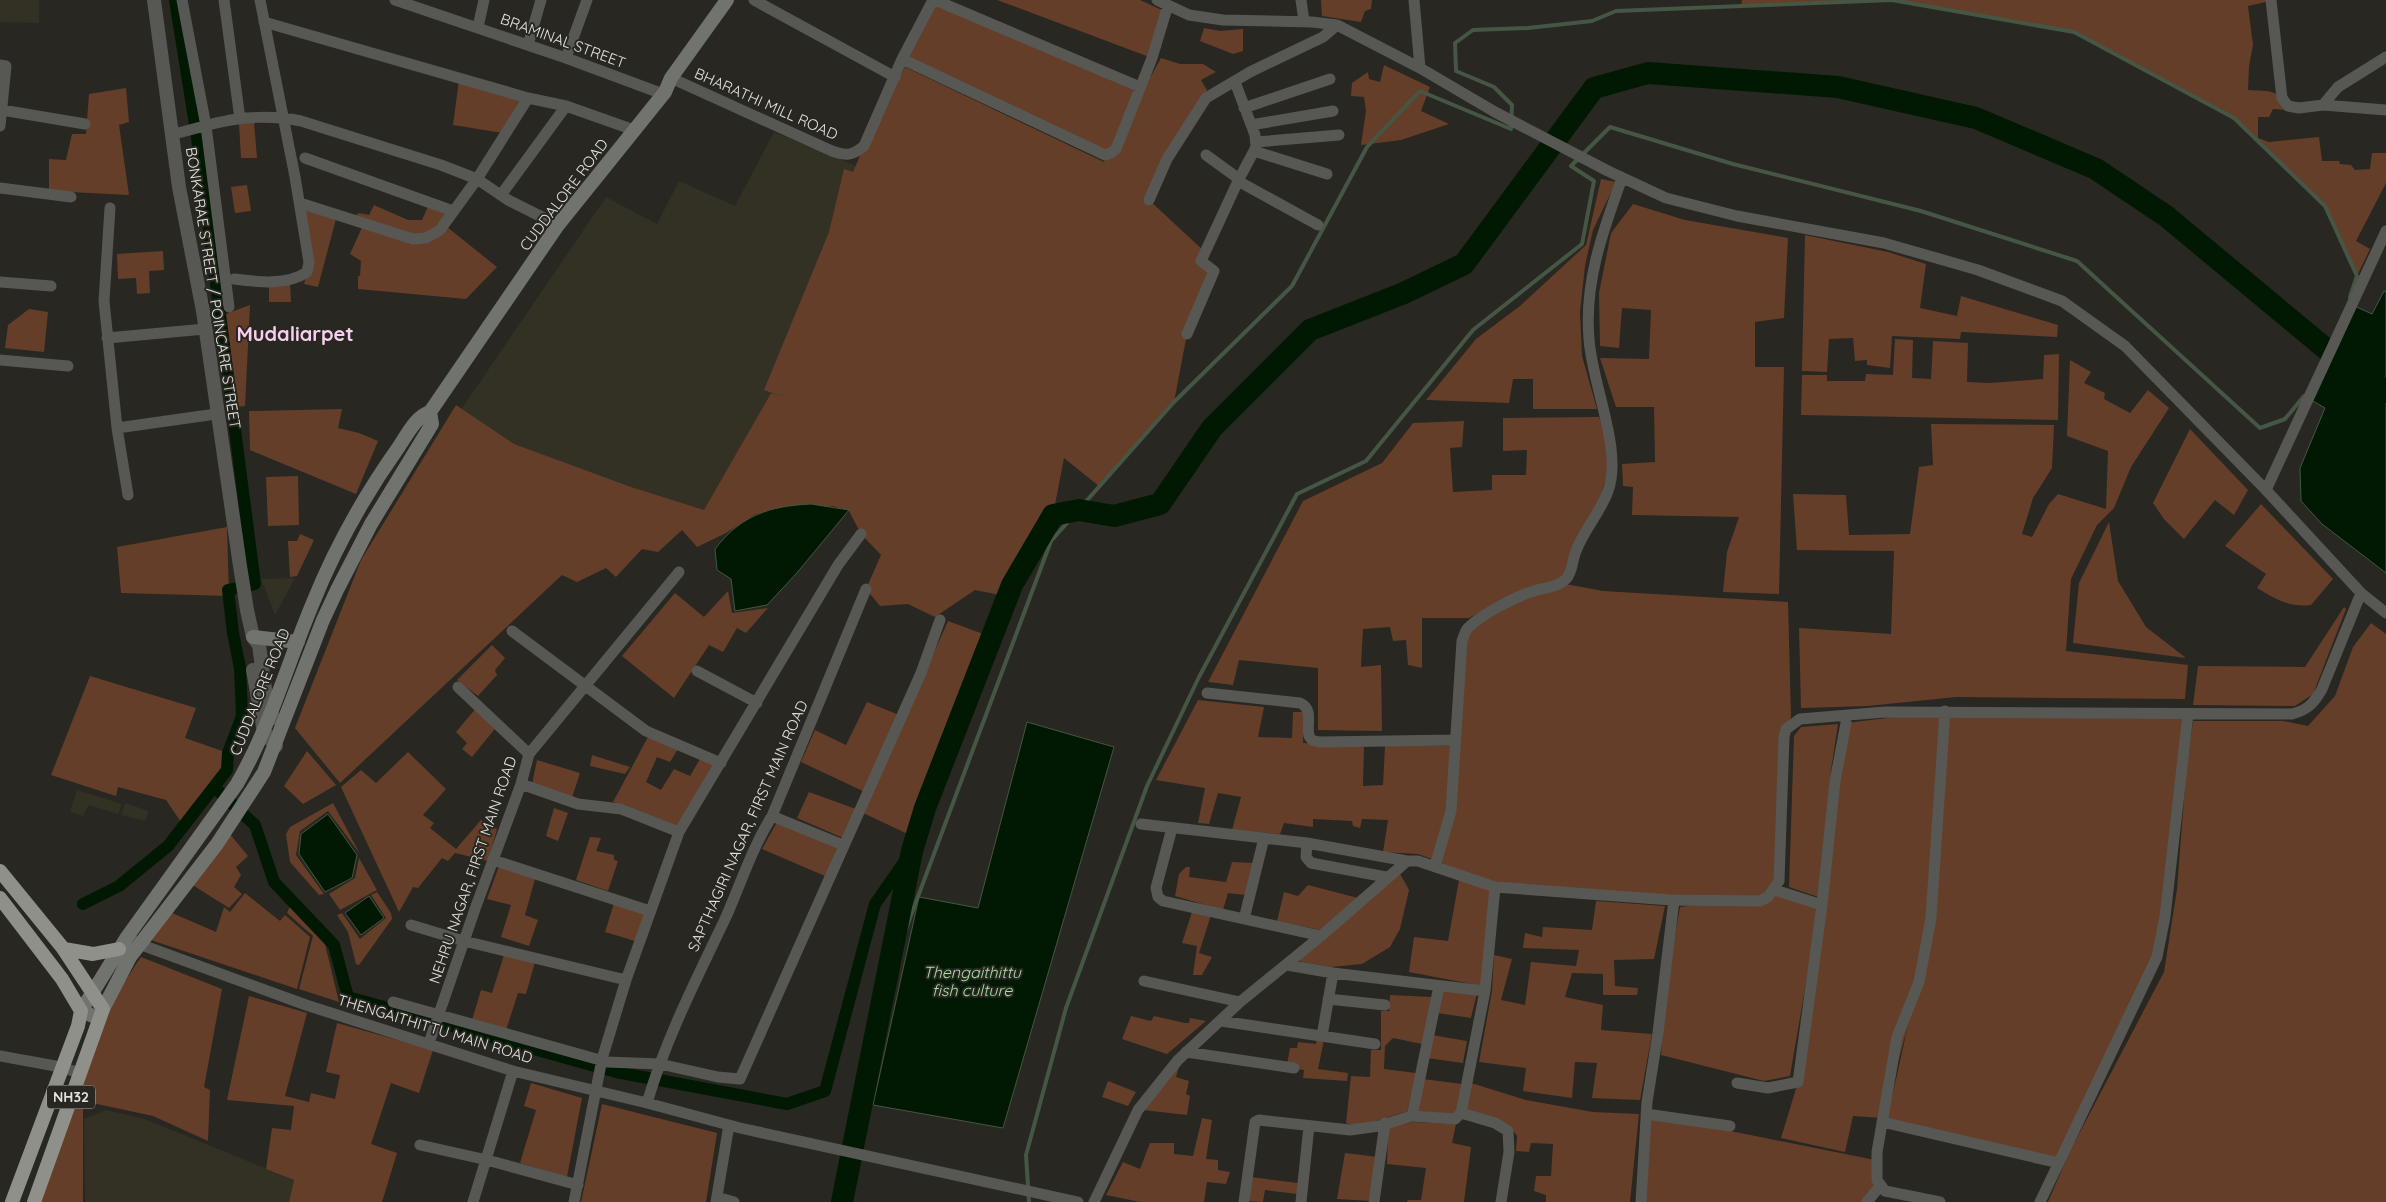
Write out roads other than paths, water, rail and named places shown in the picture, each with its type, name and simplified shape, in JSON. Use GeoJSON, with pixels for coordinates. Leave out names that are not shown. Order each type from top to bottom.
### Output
{"type":"FeatureCollection","features":[{"type":"Feature","properties":{"kind":"highway"},"geometry":{"type":"LineString","coordinates":[[0,871],[64,949],[92,994],[100,1014]]}},
{"type":"Feature","properties":{"kind":"highway"},"geometry":{"type":"LineString","coordinates":[[0,894],[11,884]]}},
{"type":"Feature","properties":{"kind":"highway"},"geometry":{"type":"LineString","coordinates":[[0,898],[62,979],[80,1012]]}},
{"type":"Feature","properties":{"kind":"highway"},"geometry":{"type":"LineString","coordinates":[[64,949],[93,954],[123,943]]}},
{"type":"Feature","properties":{"kind":"highway","name":"NH32"},"geometry":{"type":"LineString","coordinates":[[12,1202],[78,1026],[80,1012]]}},
{"type":"Feature","properties":{"kind":"highway","name":"NH32"},"geometry":{"type":"LineString","coordinates":[[34,1202],[100,1014]]}},
{"type":"Feature","properties":{"kind":"main road","name":"CUDDALORE ROAD"},"geometry":{"type":"LineString","coordinates":[[80,1012],[123,943],[203,833],[237,784],[249,763],[271,715],[312,604],[342,542],[382,471],[419,418],[430,412],[558,225],[663,94],[671,78],[727,0]]}},
{"type":"Feature","properties":{"kind":"main road","name":"CUDDALORE ROAD"},"geometry":{"type":"LineString","coordinates":[[100,1014],[139,944],[217,844],[264,772],[276,746],[330,605],[371,524],[432,424],[430,412]]}},
{"type":"Feature","properties":{"kind":"main road"},"geometry":{"type":"LineString","coordinates":[[253,637],[298,642]]}},
{"type":"Feature","properties":{"kind":"main road"},"geometry":{"type":"LineString","coordinates":[[80,1012],[100,1014]]}},
{"type":"Feature","properties":{"kind":"street","name":"BONKARAE STREET / POINCARE STREET"},"geometry":{"type":"LineString","coordinates":[[154,0],[175,133],[179,186],[205,329],[216,414],[253,637]]}},
{"type":"Feature","properties":{"kind":"street"},"geometry":{"type":"LineString","coordinates":[[182,0],[206,126],[229,307]]}},
{"type":"Feature","properties":{"kind":"street"},"geometry":{"type":"LineString","coordinates":[[224,0],[240,119]]}},
{"type":"Feature","properties":{"kind":"street"},"geometry":{"type":"LineString","coordinates":[[234,279],[289,280],[298,278],[307,272],[309,262],[300,203],[260,0]]}},
{"type":"Feature","properties":{"kind":"street","name":"BRAMINAL STREET"},"geometry":{"type":"LineString","coordinates":[[395,0],[414,3],[663,94]]}},
{"type":"Feature","properties":{"kind":"street"},"geometry":{"type":"LineString","coordinates":[[478,27],[484,0]]}},
{"type":"Feature","properties":{"kind":"street"},"geometry":{"type":"LineString","coordinates":[[528,45],[541,0]]}},
{"type":"Feature","properties":{"kind":"street"},"geometry":{"type":"LineString","coordinates":[[566,58],[587,0]]}},
{"type":"Feature","properties":{"kind":"street"},"geometry":{"type":"LineString","coordinates":[[754,0],[894,77]]}},
{"type":"Feature","properties":{"kind":"street"},"geometry":{"type":"LineString","coordinates":[[934,0],[1140,87]]}},
{"type":"Feature","properties":{"kind":"street","name":"BHARATHI MILL ROAD"},"geometry":{"type":"LineString","coordinates":[[671,78],[832,151],[848,155],[855,153],[864,146],[902,59],[934,0]]}},
{"type":"Feature","properties":{"kind":"street"},"geometry":{"type":"LineString","coordinates":[[1157,0],[1189,15],[1223,20],[1304,21],[1337,25],[1420,68],[1495,112],[1608,171],[1666,198],[1737,216],[1884,243],[1978,270],[2062,301],[2125,346],[2266,490],[2361,593],[2386,613]]}},
{"type":"Feature","properties":{"kind":"street"},"geometry":{"type":"LineString","coordinates":[[1300,0],[1304,21]]}},
{"type":"Feature","properties":{"kind":"street"},"geometry":{"type":"LineString","coordinates":[[1414,0],[1420,68]]}},
{"type":"Feature","properties":{"kind":"street"},"geometry":{"type":"LineString","coordinates":[[2271,0],[2282,98],[2288,106],[2299,108],[2323,105],[2386,110]]}},
{"type":"Feature","properties":{"kind":"street"},"geometry":{"type":"LineString","coordinates":[[902,59],[1105,155],[1111,154],[1116,148],[1140,87],[1168,5]]}},
{"type":"Feature","properties":{"kind":"street"},"geometry":{"type":"LineString","coordinates":[[264,22],[528,98],[566,106],[634,130]]}},
{"type":"Feature","properties":{"kind":"street"},"geometry":{"type":"LineString","coordinates":[[1149,200],[1167,159],[1206,98],[1250,72],[1323,37],[1337,25]]}},
{"type":"Feature","properties":{"kind":"street"},"geometry":{"type":"LineString","coordinates":[[2323,105],[2338,87],[2386,57]]}},
{"type":"Feature","properties":{"kind":"street"},"geometry":{"type":"LineString","coordinates":[[0,65],[6,66],[0,126]]}},
{"type":"Feature","properties":{"kind":"street"},"geometry":{"type":"LineString","coordinates":[[1244,108],[1330,79]]}},
{"type":"Feature","properties":{"kind":"street"},"geometry":{"type":"LineString","coordinates":[[1187,334],[1214,271],[1201,261],[1255,147],[1251,125],[1235,82]]}},
{"type":"Feature","properties":{"kind":"street"},"geometry":{"type":"LineString","coordinates":[[300,203],[412,239],[426,238],[440,230],[477,179],[528,98]]}},
{"type":"Feature","properties":{"kind":"street"},"geometry":{"type":"LineString","coordinates":[[501,195],[566,106]]}},
{"type":"Feature","properties":{"kind":"street"},"geometry":{"type":"LineString","coordinates":[[2,110],[85,124]]}},
{"type":"Feature","properties":{"kind":"street"},"geometry":{"type":"LineString","coordinates":[[1251,125],[1333,111]]}},
{"type":"Feature","properties":{"kind":"street"},"geometry":{"type":"LineString","coordinates":[[175,133],[240,119],[283,117],[441,164],[477,179],[501,195],[558,225]]}},
{"type":"Feature","properties":{"kind":"street"},"geometry":{"type":"LineString","coordinates":[[1255,147],[1339,135]]}},
{"type":"Feature","properties":{"kind":"street"},"geometry":{"type":"LineString","coordinates":[[1255,147],[1327,174]]}},
{"type":"Feature","properties":{"kind":"street"},"geometry":{"type":"LineString","coordinates":[[1206,155],[1238,180],[1318,225]]}},
{"type":"Feature","properties":{"kind":"street"},"geometry":{"type":"LineString","coordinates":[[305,158],[453,211]]}},
{"type":"Feature","properties":{"kind":"street"},"geometry":{"type":"LineString","coordinates":[[1435,866],[1451,811],[1462,641],[1466,630],[1475,622],[1520,597],[1560,583],[1566,579],[1575,552],[1608,490],[1612,475],[1611,448],[1590,353],[1588,313],[1593,268],[1598,244],[1622,178]]}},
{"type":"Feature","properties":{"kind":"street"},"geometry":{"type":"LineString","coordinates":[[0,188],[72,197]]}},
{"type":"Feature","properties":{"kind":"street"},"geometry":{"type":"LineString","coordinates":[[110,208],[104,301],[117,428],[128,495]]}},
{"type":"Feature","properties":{"kind":"street"},"geometry":{"type":"LineString","coordinates":[[2266,490],[2386,231]]}},
{"type":"Feature","properties":{"kind":"street"},"geometry":{"type":"LineString","coordinates":[[0,282],[51,286]]}},
{"type":"Feature","properties":{"kind":"street"},"geometry":{"type":"LineString","coordinates":[[107,338],[205,329]]}},
{"type":"Feature","properties":{"kind":"street"},"geometry":{"type":"LineString","coordinates":[[0,360],[68,366]]}},
{"type":"Feature","properties":{"kind":"street"},"geometry":{"type":"LineString","coordinates":[[117,428],[216,414]]}},
{"type":"Feature","properties":{"kind":"street"},"geometry":{"type":"LineString","coordinates":[[574,1202],[602,1062],[626,980],[679,832],[838,565],[861,534]]}},
{"type":"Feature","properties":{"kind":"street","name":"NEHRU NAGAR, FIRST MAIN ROAD"},"geometry":{"type":"LineString","coordinates":[[430,1040],[521,784],[529,754],[679,572]]}},
{"type":"Feature","properties":{"kind":"street","name":"SAPTHAGIRI NAGAR, FIRST MAIN ROAD"},"geometry":{"type":"LineString","coordinates":[[647,1103],[668,1039],[727,914],[757,840],[772,816],[866,589]]}},
{"type":"Feature","properties":{"kind":"street"},"geometry":{"type":"LineString","coordinates":[[1141,824],[1308,843],[1407,861],[1418,861],[1495,887],[1674,900],[1760,901],[1768,897],[1775,890],[1781,872],[1784,737],[1790,724],[1800,719],[1885,712],[2292,714],[2304,711],[2314,703],[2322,689],[2361,593]]}},
{"type":"Feature","properties":{"kind":"street"},"geometry":{"type":"LineString","coordinates":[[393,1002],[439,1017],[602,1062],[740,1079],[921,672],[940,620]]}},
{"type":"Feature","properties":{"kind":"street"},"geometry":{"type":"LineString","coordinates":[[512,631],[584,687],[646,731],[721,763]]}},
{"type":"Feature","properties":{"kind":"street"},"geometry":{"type":"LineString","coordinates":[[253,637],[258,645],[271,715],[281,731]]}},
{"type":"Feature","properties":{"kind":"street"},"geometry":{"type":"LineString","coordinates":[[253,637],[250,646],[255,691],[264,732],[276,746]]}},
{"type":"Feature","properties":{"kind":"street"},"geometry":{"type":"LineString","coordinates":[[697,671],[757,703]]}},
{"type":"Feature","properties":{"kind":"street"},"geometry":{"type":"LineString","coordinates":[[458,687],[529,754]]}},
{"type":"Feature","properties":{"kind":"street"},"geometry":{"type":"LineString","coordinates":[[1208,693],[1306,705],[1308,710],[1309,736],[1319,742],[1456,740]]}},
{"type":"Feature","properties":{"kind":"street"},"geometry":{"type":"LineString","coordinates":[[1940,1202],[1885,1191],[1877,1180],[1877,1152],[1897,1037],[1920,982],[1931,918],[1945,711]]}},
{"type":"Feature","properties":{"kind":"street"},"geometry":{"type":"LineString","coordinates":[[2040,1202],[2157,957],[2165,917],[2188,714]]}},
{"type":"Feature","properties":{"kind":"street"},"geometry":{"type":"LineString","coordinates":[[1737,1083],[1768,1088],[1798,1082],[1822,905],[1835,781],[1846,723]]}},
{"type":"Feature","properties":{"kind":"street"},"geometry":{"type":"LineString","coordinates":[[521,784],[578,804],[621,808],[679,832]]}},
{"type":"Feature","properties":{"kind":"street"},"geometry":{"type":"LineString","coordinates":[[772,816],[843,845]]}},
{"type":"Feature","properties":{"kind":"street"},"geometry":{"type":"LineString","coordinates":[[1172,828],[1156,888],[1158,897],[1163,902],[1322,936]]}},
{"type":"Feature","properties":{"kind":"street"},"geometry":{"type":"LineString","coordinates":[[1244,918],[1264,838]]}},
{"type":"Feature","properties":{"kind":"street"},"geometry":{"type":"LineString","coordinates":[[1308,843],[1306,857],[1311,863],[1386,878]]}},
{"type":"Feature","properties":{"kind":"street"},"geometry":{"type":"LineString","coordinates":[[493,860],[650,911]]}},
{"type":"Feature","properties":{"kind":"street"},"geometry":{"type":"LineString","coordinates":[[1094,1202],[1138,1110],[1159,1081],[1186,1052],[1240,1002],[1322,936],[1407,861]]}},
{"type":"Feature","properties":{"kind":"street"},"geometry":{"type":"LineString","coordinates":[[1244,1202],[1255,1122],[1264,1119],[1350,1130],[1412,1116],[1449,1120],[1455,1119],[1461,1113],[1485,991],[1495,887]]}},
{"type":"Feature","properties":{"kind":"street"},"geometry":{"type":"LineString","coordinates":[[1775,890],[1822,905]]}},
{"type":"Feature","properties":{"kind":"street"},"geometry":{"type":"LineString","coordinates":[[1640,1202],[1646,1114],[1674,900]]}},
{"type":"Feature","properties":{"kind":"street"},"geometry":{"type":"LineString","coordinates":[[411,925],[464,941],[626,980]]}},
{"type":"Feature","properties":{"kind":"street","name":"THENGAITHITTU MAIN ROAD"},"geometry":{"type":"LineString","coordinates":[[123,943],[139,944],[306,1005],[430,1040],[513,1070],[596,1086],[647,1103],[735,1127],[1078,1202]]}},
{"type":"Feature","properties":{"kind":"street"},"geometry":{"type":"LineString","coordinates":[[1287,965],[1333,973],[1485,991]]}},
{"type":"Feature","properties":{"kind":"street"},"geometry":{"type":"LineString","coordinates":[[1322,1036],[1333,973]]}},
{"type":"Feature","properties":{"kind":"street"},"geometry":{"type":"LineString","coordinates":[[1144,982],[1240,1002]]}},
{"type":"Feature","properties":{"kind":"street"},"geometry":{"type":"LineString","coordinates":[[1412,1116],[1439,986]]}},
{"type":"Feature","properties":{"kind":"street"},"geometry":{"type":"LineString","coordinates":[[1328,998],[1386,1006]]}},
{"type":"Feature","properties":{"kind":"street"},"geometry":{"type":"LineString","coordinates":[[1221,1021],[1375,1044]]}},
{"type":"Feature","properties":{"kind":"street"},"geometry":{"type":"LineString","coordinates":[[1186,1052],[1294,1068]]}},
{"type":"Feature","properties":{"kind":"street"},"geometry":{"type":"LineString","coordinates":[[0,1056],[79,1073]]}},
{"type":"Feature","properties":{"kind":"street"},"geometry":{"type":"LineString","coordinates":[[473,1202],[513,1070]]}},
{"type":"Feature","properties":{"kind":"street"},"geometry":{"type":"LineString","coordinates":[[1461,1113],[1495,1123],[1508,1131],[1508,1152],[1501,1202]]}},
{"type":"Feature","properties":{"kind":"street"},"geometry":{"type":"LineString","coordinates":[[1646,1114],[1730,1126]]}},
{"type":"Feature","properties":{"kind":"street"},"geometry":{"type":"LineString","coordinates":[[1882,1122],[2059,1163]]}},
{"type":"Feature","properties":{"kind":"street"},"geometry":{"type":"LineString","coordinates":[[1374,1202],[1385,1123]]}},
{"type":"Feature","properties":{"kind":"street"},"geometry":{"type":"LineString","coordinates":[[1301,1202],[1309,1126]]}},
{"type":"Feature","properties":{"kind":"street"},"geometry":{"type":"LineString","coordinates":[[734,1202],[716,1200],[735,1127]]}},
{"type":"Feature","properties":{"kind":"street"},"geometry":{"type":"LineString","coordinates":[[420,1145],[487,1160],[578,1185]]}},
{"type":"Feature","properties":{"kind":"street"},"geometry":{"type":"LineString","coordinates":[[1867,1202],[1880,1186]]}},
{"type":"Feature","properties":{"kind":"water"},"geometry":{"type":"Polygon","coordinates":[[[2384,291],[2386,292],[2386,573],[2322,524],[2301,501],[2300,468],[2325,408],[2304,396],[2348,303],[2372,314],[2384,291]]]}},
{"type":"Feature","properties":{"kind":"water"},"geometry":{"type":"Polygon","coordinates":[[[811,504],[849,510],[796,574],[767,605],[735,611],[731,579],[717,570],[715,549],[735,528],[757,514],[782,507],[811,504]]]}},
{"type":"Feature","properties":{"kind":"water","name":"Thengaithittu fish culture"},"geometry":{"type":"Polygon","coordinates":[[[1027,722],[1114,747],[1003,1128],[873,1105],[919,897],[978,908],[1027,722]]]}},
{"type":"Feature","properties":{"kind":"water"},"geometry":{"type":"Polygon","coordinates":[[[328,814],[357,855],[352,878],[325,892],[299,854],[301,834],[328,814]]]}},
{"type":"Feature","properties":{"kind":"water"},"geometry":{"type":"Polygon","coordinates":[[[369,896],[384,918],[361,935],[345,913],[369,896]]]}},
{"type":"Feature","properties":{"kind":"waterway"},"geometry":{"type":"LineString","coordinates":[[83,904],[119,886],[168,846],[227,770],[228,753],[242,716],[240,668],[233,633],[228,590],[255,584],[197,137],[175,0]]}},
{"type":"Feature","properties":{"kind":"waterway"},"geometry":{"type":"LineString","coordinates":[[841,1202],[855,1178],[901,942],[1051,541],[1174,402],[1292,286],[1367,147],[1420,91],[1511,129],[1512,105],[1494,87],[1456,71],[1455,43],[1473,30],[1528,28],[1592,21],[1616,11],[1892,0],[2074,32],[2234,118],[2325,206],[2357,276],[2350,297]]}},
{"type":"Feature","properties":{"kind":"waterway"},"geometry":{"type":"LineString","coordinates":[[842,1202],[912,851],[925,808],[1012,585],[1053,515],[1079,510],[1114,516],[1160,504],[1212,428],[1310,330],[1404,293],[1464,264],[1594,88],[1648,73],[1838,87],[1976,118],[2096,169],[2166,216],[2326,349],[2386,392]]}},
{"type":"Feature","properties":{"kind":"waterway"},"geometry":{"type":"LineString","coordinates":[[1029,1202],[1026,1155],[1066,1008],[1147,786],[1199,677],[1297,494],[1366,461],[1473,330],[1582,244],[1594,181],[1571,166],[1610,127],[1733,164],[1921,211],[2077,261],[2260,428],[2285,419],[2304,396]]}},
{"type":"Feature","properties":{"kind":"waterway"},"geometry":{"type":"LineString","coordinates":[[214,787],[255,825],[274,882],[334,945],[348,997],[616,1072],[787,1104],[825,1091],[875,904],[912,851]]}},
{"type":"Feature","properties":{"kind":"district","name":"Mudaliarpet"},"geometry":{"type":"Point","coordinates":[295,334]}}]}
